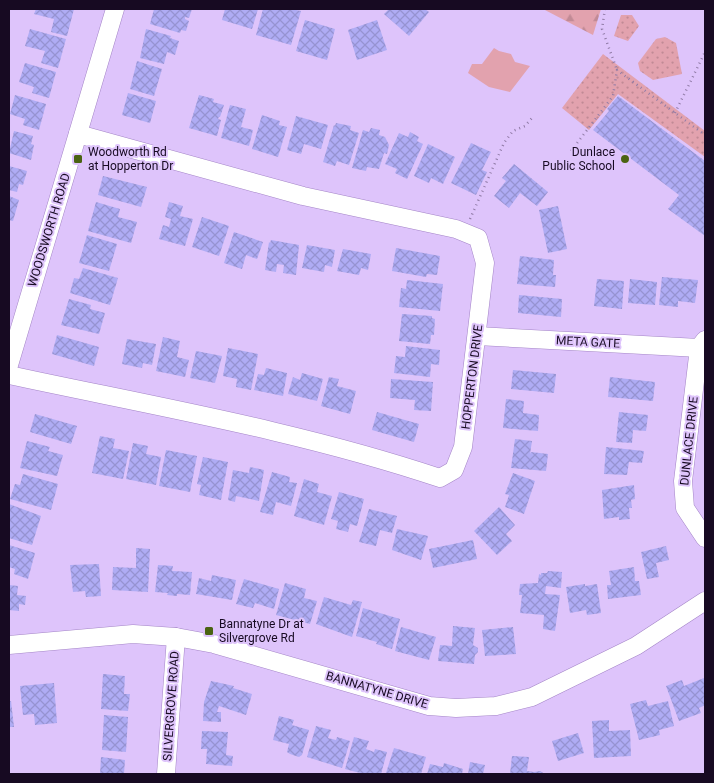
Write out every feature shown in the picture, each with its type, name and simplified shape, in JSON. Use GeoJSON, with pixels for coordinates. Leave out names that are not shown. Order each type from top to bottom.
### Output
{"type":"FeatureCollection","features":[{"type":"Feature","properties":{"kind":"street","name":"WOODSWORTH ROAD"},"geometry":{"type":"LineString","coordinates":[[9,365],[115,9]]}},
{"type":"Feature","properties":{"kind":"street"},"geometry":{"type":"LineString","coordinates":[[78,134],[303,196],[464,232]]}},
{"type":"Feature","properties":{"kind":"street","name":"HOPPERTON DRIVE"},"geometry":{"type":"LineString","coordinates":[[9,375],[248,425],[406,466],[440,478],[454,470],[464,446],[485,263],[478,238],[464,232]]}},
{"type":"Feature","properties":{"kind":"street","name":"META GATE"},"geometry":{"type":"LineString","coordinates":[[477,336],[702,344]]}},
{"type":"Feature","properties":{"kind":"street","name":"DUNLACE DRIVE"},"geometry":{"type":"LineString","coordinates":[[702,344],[683,481],[686,508],[705,538]]}},
{"type":"Feature","properties":{"kind":"street","name":"BANNATYNE DRIVE"},"geometry":{"type":"LineString","coordinates":[[176,637],[214,644],[429,706],[456,708],[496,706],[532,697],[636,646],[705,601]]}},
{"type":"Feature","properties":{"kind":"street"},"geometry":{"type":"LineString","coordinates":[[9,645],[133,634],[176,637]]}},
{"type":"Feature","properties":{"kind":"street","name":"SILVERGROVE ROAD"},"geometry":{"type":"LineString","coordinates":[[166,774],[176,637]]}},
{"type":"Feature","properties":{"kind":"path"},"geometry":{"type":"LineString","coordinates":[[605,9],[602,29],[618,70],[705,135]]}},
{"type":"Feature","properties":{"kind":"path"},"geometry":{"type":"LineString","coordinates":[[674,112],[705,52]]}},
{"type":"Feature","properties":{"kind":"path"},"geometry":{"type":"LineString","coordinates":[[571,151],[613,96],[618,70]]}},
{"type":"Feature","properties":{"kind":"path"},"geometry":{"type":"LineString","coordinates":[[464,232],[504,143],[513,131],[525,126],[532,118]]}},
{"type":"Feature","properties":{"kind":"green space"},"geometry":{"type":"Polygon","coordinates":[[[543,9],[601,9],[593,35],[543,9]]]}},
{"type":"Feature","properties":{"kind":"green space"},"geometry":{"type":"Polygon","coordinates":[[[621,15],[632,15],[639,26],[628,41],[614,36],[621,15]]]}},
{"type":"Feature","properties":{"kind":"green space"},"geometry":{"type":"Polygon","coordinates":[[[665,37],[676,43],[682,74],[653,80],[640,71],[638,63],[656,39],[665,37]]]}},
{"type":"Feature","properties":{"kind":"green space"},"geometry":{"type":"Polygon","coordinates":[[[494,48],[511,54],[515,62],[530,66],[510,92],[489,87],[468,73],[472,64],[482,64],[494,48]]]}},
{"type":"Feature","properties":{"kind":"green space"},"geometry":{"type":"Polygon","coordinates":[[[603,54],[705,131],[705,157],[618,94],[589,130],[562,108],[603,54]]]}},
{"type":"Feature","properties":{"kind":"building"},"geometry":{"type":"Polygon","coordinates":[[[36,9],[74,9],[67,36],[51,32],[54,19],[34,14],[36,9]]]}},
{"type":"Feature","properties":{"kind":"building"},"geometry":{"type":"Polygon","coordinates":[[[154,9],[192,9],[189,18],[185,17],[189,21],[186,31],[181,30],[180,33],[150,24],[154,9]]]}},
{"type":"Feature","properties":{"kind":"building"},"geometry":{"type":"Polygon","coordinates":[[[225,9],[258,9],[252,29],[222,20],[225,9]]]}},
{"type":"Feature","properties":{"kind":"building"},"geometry":{"type":"Polygon","coordinates":[[[263,9],[292,9],[301,11],[291,45],[256,35],[263,9]]]}},
{"type":"Feature","properties":{"kind":"building"},"geometry":{"type":"Polygon","coordinates":[[[389,9],[425,9],[429,12],[409,36],[384,14],[389,9]]]}},
{"type":"Feature","properties":{"kind":"building"},"geometry":{"type":"Polygon","coordinates":[[[305,20],[335,29],[327,60],[296,51],[305,20]]]}},
{"type":"Feature","properties":{"kind":"building"},"geometry":{"type":"Polygon","coordinates":[[[377,20],[387,50],[357,60],[348,30],[377,20]]]}},
{"type":"Feature","properties":{"kind":"building"},"geometry":{"type":"Polygon","coordinates":[[[30,29],[66,39],[58,68],[41,63],[45,51],[25,46],[30,29]]]}},
{"type":"Feature","properties":{"kind":"building"},"geometry":{"type":"Polygon","coordinates":[[[146,29],[171,36],[170,38],[179,41],[175,55],[167,52],[164,64],[140,58],[146,29]]]}},
{"type":"Feature","properties":{"kind":"building"},"geometry":{"type":"Polygon","coordinates":[[[137,61],[162,69],[154,96],[130,89],[137,61]]]}},
{"type":"Feature","properties":{"kind":"building"},"geometry":{"type":"Polygon","coordinates":[[[25,63],[56,72],[49,98],[32,93],[34,87],[19,82],[25,63]]]}},
{"type":"Feature","properties":{"kind":"building"},"geometry":{"type":"Polygon","coordinates":[[[128,93],[156,101],[150,123],[122,115],[128,93]]]}},
{"type":"Feature","properties":{"kind":"building"},"geometry":{"type":"Polygon","coordinates":[[[15,95],[46,104],[39,130],[23,125],[25,119],[10,114],[15,95]]]}},
{"type":"Feature","properties":{"kind":"building"},"geometry":{"type":"Polygon","coordinates":[[[199,95],[214,99],[213,102],[224,105],[218,119],[221,120],[217,136],[189,128],[199,95]]]}},
{"type":"Feature","properties":{"kind":"building"},"geometry":{"type":"Polygon","coordinates":[[[618,96],[705,161],[705,236],[668,209],[679,195],[593,130],[609,111],[607,109],[618,96]]]}},
{"type":"Feature","properties":{"kind":"building"},"geometry":{"type":"Polygon","coordinates":[[[230,105],[246,109],[241,127],[253,130],[249,146],[221,138],[230,105]]]}},
{"type":"Feature","properties":{"kind":"building"},"geometry":{"type":"Polygon","coordinates":[[[262,115],[280,121],[279,125],[287,127],[278,157],[252,149],[262,115]]]}},
{"type":"Feature","properties":{"kind":"building"},"geometry":{"type":"Polygon","coordinates":[[[296,116],[328,125],[321,149],[304,144],[301,154],[287,150],[296,116]]]}},
{"type":"Feature","properties":{"kind":"building"},"geometry":{"type":"Polygon","coordinates":[[[336,123],[351,126],[350,130],[359,133],[349,165],[337,161],[335,166],[323,162],[336,123]]]}},
{"type":"Feature","properties":{"kind":"building"},"geometry":{"type":"Polygon","coordinates":[[[371,128],[380,130],[379,135],[385,137],[389,145],[387,154],[384,153],[379,169],[367,167],[366,171],[352,168],[363,130],[369,132],[371,128]]]}},
{"type":"Feature","properties":{"kind":"building"},"geometry":{"type":"Polygon","coordinates":[[[14,131],[33,136],[31,144],[34,145],[31,160],[9,153],[14,131]]]}},
{"type":"Feature","properties":{"kind":"building"},"geometry":{"type":"Polygon","coordinates":[[[410,132],[419,137],[417,141],[423,144],[407,179],[395,173],[397,169],[385,164],[399,133],[408,137],[410,132]]]}},
{"type":"Feature","properties":{"kind":"building"},"geometry":{"type":"Polygon","coordinates":[[[471,143],[491,152],[482,170],[487,172],[476,195],[451,183],[471,143]]]}},
{"type":"Feature","properties":{"kind":"building"},"geometry":{"type":"Polygon","coordinates":[[[428,144],[455,157],[443,184],[431,178],[429,183],[414,176],[428,144]]]}},
{"type":"Feature","properties":{"kind":"building"},"geometry":{"type":"Polygon","coordinates":[[[514,164],[548,192],[537,206],[520,193],[509,208],[494,196],[506,181],[502,178],[514,164]]]}},
{"type":"Feature","properties":{"kind":"building"},"geometry":{"type":"Polygon","coordinates":[[[9,166],[27,171],[23,185],[19,184],[17,192],[9,190],[9,166]]]}},
{"type":"Feature","properties":{"kind":"building"},"geometry":{"type":"Polygon","coordinates":[[[103,176],[147,187],[141,207],[98,195],[103,176]]]}},
{"type":"Feature","properties":{"kind":"building"},"geometry":{"type":"Polygon","coordinates":[[[9,196],[19,200],[13,221],[9,220],[9,196]]]}},
{"type":"Feature","properties":{"kind":"building"},"geometry":{"type":"Polygon","coordinates":[[[96,202],[120,209],[118,217],[137,222],[131,243],[88,231],[96,202]]]}},
{"type":"Feature","properties":{"kind":"building"},"geometry":{"type":"Polygon","coordinates":[[[169,202],[183,206],[180,216],[193,219],[185,246],[159,239],[163,225],[169,227],[171,219],[165,217],[169,202]]]}},
{"type":"Feature","properties":{"kind":"building"},"geometry":{"type":"Polygon","coordinates":[[[558,206],[567,249],[548,253],[539,210],[558,206]]]}},
{"type":"Feature","properties":{"kind":"building"},"geometry":{"type":"Polygon","coordinates":[[[202,217],[229,226],[219,256],[192,247],[202,217]]]}},
{"type":"Feature","properties":{"kind":"building"},"geometry":{"type":"Polygon","coordinates":[[[234,232],[263,242],[257,259],[246,255],[242,269],[224,263],[234,232]]]}},
{"type":"Feature","properties":{"kind":"building"},"geometry":{"type":"Polygon","coordinates":[[[87,235],[117,244],[109,271],[79,263],[87,235]]]}},
{"type":"Feature","properties":{"kind":"building"},"geometry":{"type":"Polygon","coordinates":[[[271,240],[299,245],[296,275],[283,273],[284,265],[277,264],[276,272],[265,270],[269,242],[271,240]]]}},
{"type":"Feature","properties":{"kind":"building"},"geometry":{"type":"Polygon","coordinates":[[[307,245],[335,250],[332,267],[325,265],[324,272],[302,268],[307,245]]]}},
{"type":"Feature","properties":{"kind":"building"},"geometry":{"type":"Polygon","coordinates":[[[396,248],[440,256],[437,275],[427,274],[426,277],[392,271],[396,248]]]}},
{"type":"Feature","properties":{"kind":"building"},"geometry":{"type":"Polygon","coordinates":[[[343,249],[371,254],[368,270],[361,268],[359,275],[337,271],[343,249]]]}},
{"type":"Feature","properties":{"kind":"building"},"geometry":{"type":"Polygon","coordinates":[[[520,256],[554,260],[553,275],[556,275],[555,287],[517,284],[520,256]]]}},
{"type":"Feature","properties":{"kind":"building"},"geometry":{"type":"Polygon","coordinates":[[[83,268],[118,278],[110,305],[70,293],[74,278],[79,279],[83,268]]]}},
{"type":"Feature","properties":{"kind":"building"},"geometry":{"type":"Polygon","coordinates":[[[662,277],[698,280],[695,303],[678,301],[678,307],[659,305],[662,277]]]}},
{"type":"Feature","properties":{"kind":"building"},"geometry":{"type":"Polygon","coordinates":[[[597,279],[624,281],[622,309],[594,306],[597,279]]]}},
{"type":"Feature","properties":{"kind":"building"},"geometry":{"type":"Polygon","coordinates":[[[630,279],[657,282],[655,305],[628,303],[630,279]]]}},
{"type":"Feature","properties":{"kind":"building"},"geometry":{"type":"Polygon","coordinates":[[[407,280],[443,284],[440,311],[399,307],[401,288],[406,289],[407,280]]]}},
{"type":"Feature","properties":{"kind":"building"},"geometry":{"type":"Polygon","coordinates":[[[519,295],[562,299],[561,317],[518,313],[519,295]]]}},
{"type":"Feature","properties":{"kind":"building"},"geometry":{"type":"Polygon","coordinates":[[[69,299],[91,305],[90,309],[105,313],[99,334],[61,325],[69,299]]]}},
{"type":"Feature","properties":{"kind":"building"},"geometry":{"type":"Polygon","coordinates":[[[402,314],[432,316],[435,319],[434,335],[431,335],[430,344],[399,341],[402,314]]]}},
{"type":"Feature","properties":{"kind":"building"},"geometry":{"type":"Polygon","coordinates":[[[57,335],[99,347],[94,366],[52,354],[57,335]]]}},
{"type":"Feature","properties":{"kind":"building"},"geometry":{"type":"Polygon","coordinates":[[[163,337],[180,341],[177,357],[189,360],[185,377],[156,371],[163,337]]]}},
{"type":"Feature","properties":{"kind":"building"},"geometry":{"type":"Polygon","coordinates":[[[127,339],[156,344],[152,365],[143,363],[142,368],[122,364],[127,339]]]}},
{"type":"Feature","properties":{"kind":"building"},"geometry":{"type":"Polygon","coordinates":[[[406,346],[440,350],[439,365],[431,364],[430,377],[394,373],[396,356],[405,357],[406,346]]]}},
{"type":"Feature","properties":{"kind":"building"},"geometry":{"type":"Polygon","coordinates":[[[228,348],[258,354],[251,390],[236,387],[237,379],[223,376],[228,348]]]}},
{"type":"Feature","properties":{"kind":"building"},"geometry":{"type":"Polygon","coordinates":[[[196,351],[222,356],[215,383],[190,378],[196,351]]]}},
{"type":"Feature","properties":{"kind":"building"},"geometry":{"type":"Polygon","coordinates":[[[266,368],[287,373],[283,396],[254,390],[258,374],[264,375],[266,368]]]}},
{"type":"Feature","properties":{"kind":"building"},"geometry":{"type":"Polygon","coordinates":[[[513,370],[556,374],[554,393],[511,389],[513,370]]]}},
{"type":"Feature","properties":{"kind":"building"},"geometry":{"type":"Polygon","coordinates":[[[302,373],[323,379],[317,401],[288,394],[293,377],[300,380],[302,373]]]}},
{"type":"Feature","properties":{"kind":"building"},"geometry":{"type":"Polygon","coordinates":[[[329,377],[339,379],[337,386],[356,391],[350,414],[321,406],[329,377]]]}},
{"type":"Feature","properties":{"kind":"building"},"geometry":{"type":"Polygon","coordinates":[[[610,377],[655,382],[653,401],[608,397],[610,377]]]}},
{"type":"Feature","properties":{"kind":"building"},"geometry":{"type":"Polygon","coordinates":[[[391,379],[433,382],[431,411],[414,410],[415,400],[390,398],[391,379]]]}},
{"type":"Feature","properties":{"kind":"building"},"geometry":{"type":"Polygon","coordinates":[[[506,399],[524,401],[523,413],[539,415],[538,431],[503,428],[506,399]]]}},
{"type":"Feature","properties":{"kind":"building"},"geometry":{"type":"Polygon","coordinates":[[[377,412],[419,424],[414,442],[372,430],[377,412]]]}},
{"type":"Feature","properties":{"kind":"building"},"geometry":{"type":"Polygon","coordinates":[[[619,412],[648,415],[646,431],[633,430],[632,443],[616,442],[619,412]]]}},
{"type":"Feature","properties":{"kind":"building"},"geometry":{"type":"Polygon","coordinates":[[[35,414],[77,426],[71,444],[30,432],[35,414]]]}},
{"type":"Feature","properties":{"kind":"building"},"geometry":{"type":"Polygon","coordinates":[[[100,436],[115,439],[113,448],[129,451],[123,479],[92,473],[100,436]]]}},
{"type":"Feature","properties":{"kind":"building"},"geometry":{"type":"Polygon","coordinates":[[[515,439],[532,441],[530,454],[531,452],[548,454],[546,471],[511,468],[515,439]]]}},
{"type":"Feature","properties":{"kind":"building"},"geometry":{"type":"Polygon","coordinates":[[[27,441],[50,447],[48,451],[63,455],[57,476],[20,468],[27,441]]]}},
{"type":"Feature","properties":{"kind":"building"},"geometry":{"type":"Polygon","coordinates":[[[133,443],[148,446],[146,454],[161,457],[156,485],[126,479],[133,443]]]}},
{"type":"Feature","properties":{"kind":"building"},"geometry":{"type":"Polygon","coordinates":[[[606,447],[644,451],[642,463],[629,462],[627,475],[604,474],[606,447]]]}},
{"type":"Feature","properties":{"kind":"building"},"geometry":{"type":"Polygon","coordinates":[[[166,450],[197,456],[190,492],[159,486],[166,450]]]}},
{"type":"Feature","properties":{"kind":"building"},"geometry":{"type":"Polygon","coordinates":[[[203,457],[228,462],[221,500],[199,495],[201,485],[197,484],[203,457]]]}},
{"type":"Feature","properties":{"kind":"building"},"geometry":{"type":"Polygon","coordinates":[[[250,467],[264,470],[259,501],[236,496],[235,502],[228,500],[233,470],[249,473],[250,467]]]}},
{"type":"Feature","properties":{"kind":"building"},"geometry":{"type":"Polygon","coordinates":[[[272,472],[290,477],[289,482],[297,483],[291,506],[276,502],[273,515],[260,512],[272,472]]]}},
{"type":"Feature","properties":{"kind":"building"},"geometry":{"type":"Polygon","coordinates":[[[513,473],[535,481],[524,514],[505,507],[509,495],[505,494],[513,473]]]}},
{"type":"Feature","properties":{"kind":"building"},"geometry":{"type":"Polygon","coordinates":[[[23,474],[58,484],[51,510],[10,499],[15,484],[20,485],[23,474]]]}},
{"type":"Feature","properties":{"kind":"building"},"geometry":{"type":"Polygon","coordinates":[[[304,479],[319,484],[317,492],[332,496],[324,525],[294,516],[304,479]]]}},
{"type":"Feature","properties":{"kind":"building"},"geometry":{"type":"Polygon","coordinates":[[[634,485],[635,499],[631,500],[632,508],[629,508],[630,519],[619,520],[619,517],[604,519],[602,490],[634,485]]]}},
{"type":"Feature","properties":{"kind":"building"},"geometry":{"type":"Polygon","coordinates":[[[339,492],[364,499],[357,526],[350,524],[348,532],[336,529],[338,521],[331,519],[339,492]]]}},
{"type":"Feature","properties":{"kind":"building"},"geometry":{"type":"Polygon","coordinates":[[[9,504],[41,516],[32,545],[9,538],[9,504]]]}},
{"type":"Feature","properties":{"kind":"building"},"geometry":{"type":"Polygon","coordinates":[[[499,507],[515,525],[506,534],[512,541],[497,555],[474,531],[499,507]]]}},
{"type":"Feature","properties":{"kind":"building"},"geometry":{"type":"Polygon","coordinates":[[[369,509],[397,516],[392,533],[380,530],[376,546],[359,542],[369,509]]]}},
{"type":"Feature","properties":{"kind":"building"},"geometry":{"type":"Polygon","coordinates":[[[397,529],[428,536],[421,560],[392,550],[397,529]]]}},
{"type":"Feature","properties":{"kind":"building"},"geometry":{"type":"Polygon","coordinates":[[[473,540],[477,559],[433,568],[429,549],[473,540]]]}},
{"type":"Feature","properties":{"kind":"building"},"geometry":{"type":"Polygon","coordinates":[[[9,545],[35,553],[28,579],[14,574],[15,569],[9,567],[9,545]]]}},
{"type":"Feature","properties":{"kind":"building"},"geometry":{"type":"Polygon","coordinates":[[[666,546],[669,560],[656,563],[659,577],[647,579],[641,552],[666,546]]]}},
{"type":"Feature","properties":{"kind":"building"},"geometry":{"type":"Polygon","coordinates":[[[136,548],[150,549],[148,592],[112,590],[113,567],[136,568],[136,548]]]}},
{"type":"Feature","properties":{"kind":"building"},"geometry":{"type":"Polygon","coordinates":[[[99,564],[101,596],[86,597],[85,591],[73,592],[70,565],[99,564]]]}},
{"type":"Feature","properties":{"kind":"building"},"geometry":{"type":"Polygon","coordinates":[[[158,565],[173,566],[172,571],[192,572],[190,595],[177,594],[177,596],[155,592],[158,565]]]}},
{"type":"Feature","properties":{"kind":"building"},"geometry":{"type":"Polygon","coordinates":[[[634,567],[635,581],[639,581],[641,595],[608,599],[607,585],[611,585],[609,571],[634,567]]]}},
{"type":"Feature","properties":{"kind":"building"},"geometry":{"type":"Polygon","coordinates":[[[548,571],[562,572],[561,588],[546,586],[545,594],[560,595],[555,631],[543,629],[544,615],[520,613],[522,595],[519,595],[520,584],[538,583],[539,574],[547,573],[548,571]]]}},
{"type":"Feature","properties":{"kind":"building"},"geometry":{"type":"Polygon","coordinates":[[[212,575],[236,580],[232,600],[196,594],[199,578],[211,581],[212,575]]]}},
{"type":"Feature","properties":{"kind":"building"},"geometry":{"type":"Polygon","coordinates":[[[244,579],[279,589],[274,609],[255,603],[253,608],[236,604],[244,579]]]}},
{"type":"Feature","properties":{"kind":"building"},"geometry":{"type":"Polygon","coordinates":[[[285,583],[306,589],[304,598],[317,601],[310,624],[276,615],[285,583]]]}},
{"type":"Feature","properties":{"kind":"building"},"geometry":{"type":"Polygon","coordinates":[[[585,584],[585,586],[597,584],[601,613],[587,615],[586,610],[570,613],[566,587],[585,584]]]}},
{"type":"Feature","properties":{"kind":"building"},"geometry":{"type":"Polygon","coordinates":[[[9,585],[18,586],[17,595],[26,596],[25,605],[19,604],[19,611],[9,610],[9,585]]]}},
{"type":"Feature","properties":{"kind":"building"},"geometry":{"type":"Polygon","coordinates":[[[324,597],[351,605],[353,600],[362,602],[352,637],[316,624],[324,597]]]}},
{"type":"Feature","properties":{"kind":"building"},"geometry":{"type":"Polygon","coordinates":[[[363,608],[400,619],[392,649],[356,636],[363,608]]]}},
{"type":"Feature","properties":{"kind":"building"},"geometry":{"type":"Polygon","coordinates":[[[453,626],[475,628],[473,645],[478,648],[478,652],[475,655],[474,664],[438,661],[440,645],[452,646],[453,626]]]}},
{"type":"Feature","properties":{"kind":"building"},"geometry":{"type":"Polygon","coordinates":[[[401,627],[436,637],[429,660],[395,651],[401,627]]]}},
{"type":"Feature","properties":{"kind":"building"},"geometry":{"type":"Polygon","coordinates":[[[513,627],[516,654],[485,656],[482,630],[513,627]]]}},
{"type":"Feature","properties":{"kind":"building"},"geometry":{"type":"Polygon","coordinates":[[[103,674],[125,676],[124,694],[130,694],[128,711],[101,709],[103,674]]]}},
{"type":"Feature","properties":{"kind":"building"},"geometry":{"type":"Polygon","coordinates":[[[704,678],[705,705],[699,708],[701,713],[679,721],[666,686],[682,680],[684,686],[704,678]]]}},
{"type":"Feature","properties":{"kind":"building"},"geometry":{"type":"Polygon","coordinates":[[[211,681],[234,686],[233,688],[252,694],[246,715],[219,706],[217,712],[221,712],[221,722],[203,721],[204,702],[211,681]]]}},
{"type":"Feature","properties":{"kind":"building"},"geometry":{"type":"Polygon","coordinates":[[[54,683],[57,723],[35,725],[34,714],[23,715],[20,686],[54,683]]]}},
{"type":"Feature","properties":{"kind":"building"},"geometry":{"type":"Polygon","coordinates":[[[646,700],[648,706],[668,701],[674,726],[659,730],[660,735],[639,740],[630,704],[646,700]]]}},
{"type":"Feature","properties":{"kind":"building"},"geometry":{"type":"Polygon","coordinates":[[[9,701],[11,701],[14,727],[9,727],[9,701]]]}},
{"type":"Feature","properties":{"kind":"building"},"geometry":{"type":"Polygon","coordinates":[[[104,715],[128,717],[126,752],[102,750],[104,715]]]}},
{"type":"Feature","properties":{"kind":"building"},"geometry":{"type":"Polygon","coordinates":[[[279,716],[294,720],[292,725],[309,730],[302,755],[299,757],[287,752],[289,744],[273,740],[279,716]]]}},
{"type":"Feature","properties":{"kind":"building"},"geometry":{"type":"Polygon","coordinates":[[[609,720],[609,731],[630,730],[631,756],[594,758],[592,721],[609,720]]]}},
{"type":"Feature","properties":{"kind":"building"},"geometry":{"type":"Polygon","coordinates":[[[316,726],[331,730],[328,738],[336,740],[337,737],[350,741],[342,768],[307,757],[316,726]]]}},
{"type":"Feature","properties":{"kind":"building"},"geometry":{"type":"Polygon","coordinates":[[[202,731],[228,732],[226,755],[233,756],[232,766],[206,764],[207,749],[201,749],[202,731]]]}},
{"type":"Feature","properties":{"kind":"building"},"geometry":{"type":"Polygon","coordinates":[[[578,733],[584,753],[558,761],[552,741],[578,733]]]}},
{"type":"Feature","properties":{"kind":"building"},"geometry":{"type":"Polygon","coordinates":[[[354,737],[369,741],[366,749],[374,752],[375,749],[387,752],[381,774],[364,774],[345,769],[354,737]]]}},
{"type":"Feature","properties":{"kind":"building"},"geometry":{"type":"Polygon","coordinates":[[[394,748],[426,757],[421,774],[386,773],[394,748]]]}},
{"type":"Feature","properties":{"kind":"building"},"geometry":{"type":"Polygon","coordinates":[[[512,756],[529,757],[527,771],[540,771],[545,774],[510,774],[512,756]]]}},
{"type":"Feature","properties":{"kind":"building"},"geometry":{"type":"Polygon","coordinates":[[[101,757],[125,760],[124,774],[100,774],[101,757]]]}},
{"type":"Feature","properties":{"kind":"building"},"geometry":{"type":"Polygon","coordinates":[[[470,762],[485,765],[483,774],[468,774],[470,762]]]}},
{"type":"Feature","properties":{"kind":"building"},"geometry":{"type":"Polygon","coordinates":[[[444,763],[463,769],[462,774],[427,774],[430,764],[443,767],[444,763]]]}},
{"type":"Feature","properties":{"kind":"place","name":"Woodworth Rd at Hopperton Dr"},"geometry":{"type":"Point","coordinates":[78,159]}},
{"type":"Feature","properties":{"kind":"place","name":"Dunlace Public School"},"geometry":{"type":"Point","coordinates":[625,159]}},
{"type":"Feature","properties":{"kind":"place","name":"Bannatyne Dr at Silvergrove Rd"},"geometry":{"type":"Point","coordinates":[209,631]}}]}
